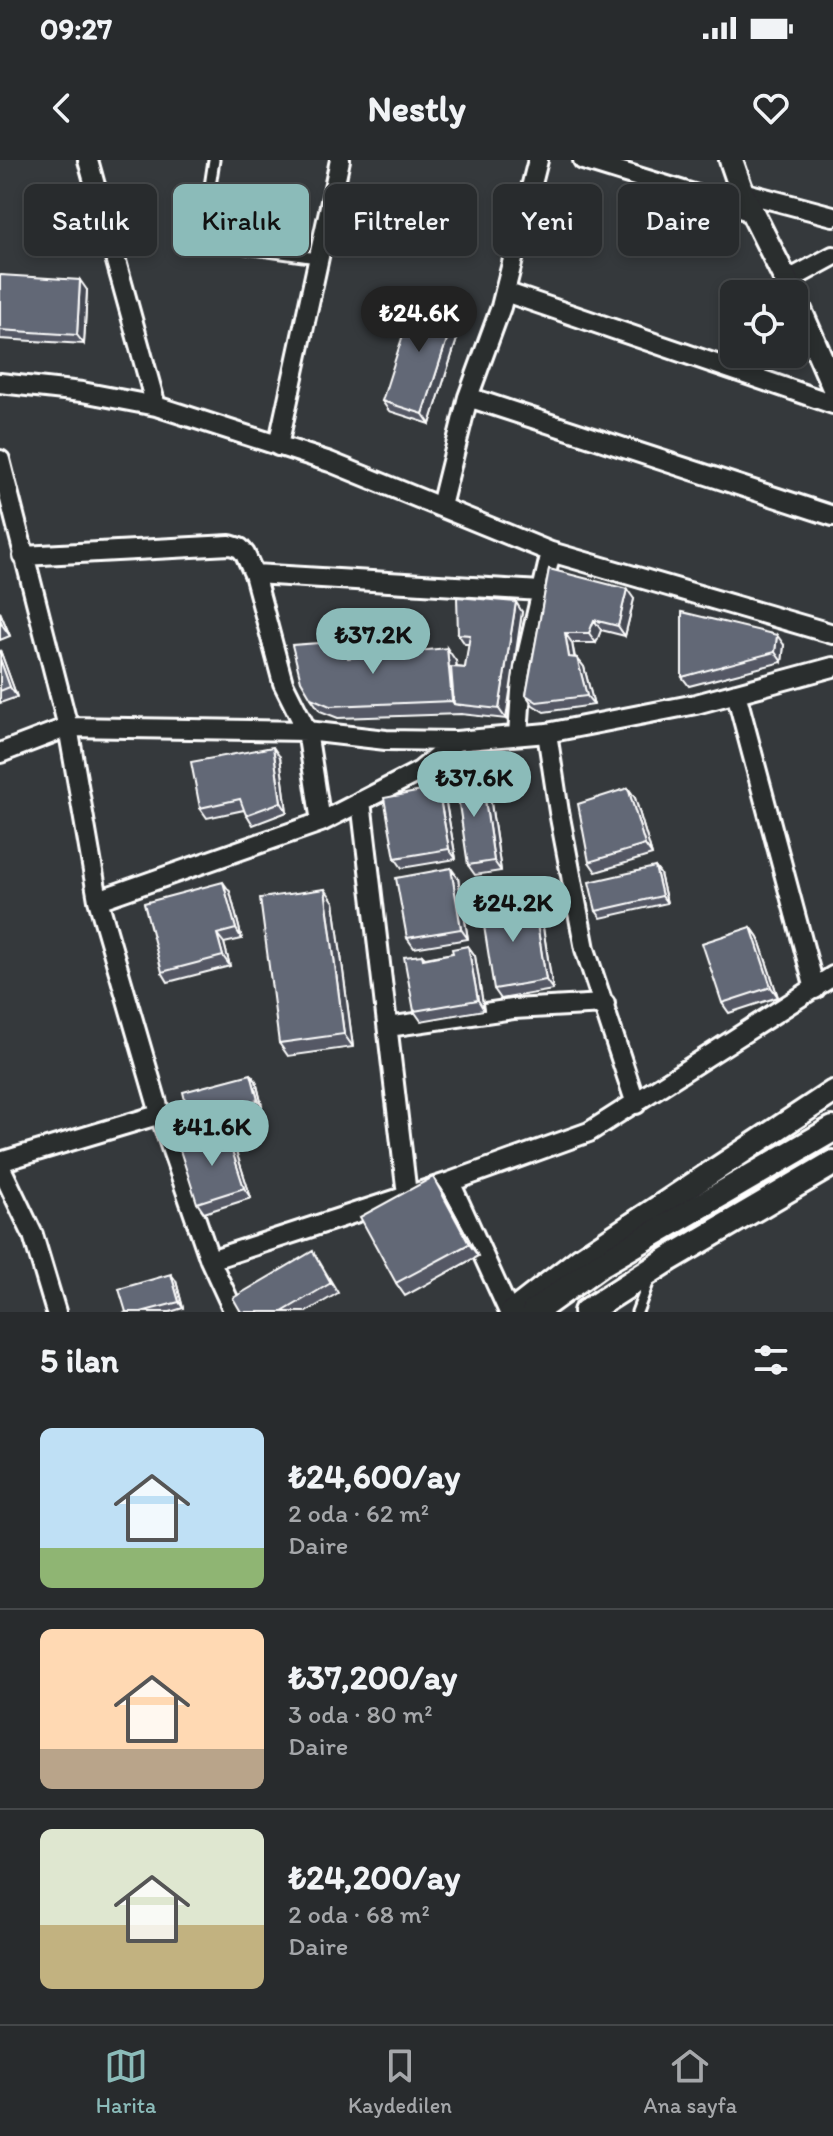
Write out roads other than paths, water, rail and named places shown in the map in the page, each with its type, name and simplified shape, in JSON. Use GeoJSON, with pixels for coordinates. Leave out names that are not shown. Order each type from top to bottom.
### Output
{"type":"FeatureCollection","features":[{"type":"Feature","properties":{"kind":"main road"},"geometry":{"type":"LineString","coordinates":[[534,1312],[599,1265],[833,1129]]}},
{"type":"Feature","properties":{"kind":"main road"},"geometry":{"type":"LineString","coordinates":[[586,1312],[652,1269],[833,1163]]}},
{"type":"Feature","properties":{"kind":"street"},"geometry":{"type":"LineString","coordinates":[[88,160],[156,406]]}},
{"type":"Feature","properties":{"kind":"street"},"geometry":{"type":"LineString","coordinates":[[278,446],[340,160]]}},
{"type":"Feature","properties":{"kind":"street"},"geometry":{"type":"LineString","coordinates":[[441,506],[468,397],[505,292],[538,160]]}},
{"type":"Feature","properties":{"kind":"street"},"geometry":{"type":"LineString","coordinates":[[583,160],[747,202],[833,216]]}},
{"type":"Feature","properties":{"kind":"street"},"geometry":{"type":"LineString","coordinates":[[731,160],[747,202],[786,280]]}},
{"type":"Feature","properties":{"kind":"street"},"geometry":{"type":"LineString","coordinates":[[804,280],[833,256]]}},
{"type":"Feature","properties":{"kind":"street"},"geometry":{"type":"LineString","coordinates":[[505,292],[833,404]]}},
{"type":"Feature","properties":{"kind":"street"},"geometry":{"type":"LineString","coordinates":[[808,329],[833,386]]}},
{"type":"Feature","properties":{"kind":"street"},"geometry":{"type":"LineString","coordinates":[[0,383],[82,392],[156,406],[330,462],[551,552],[833,634]]}},
{"type":"Feature","properties":{"kind":"street"},"geometry":{"type":"LineString","coordinates":[[468,397],[833,516]]}},
{"type":"Feature","properties":{"kind":"street"},"geometry":{"type":"LineString","coordinates":[[0,460],[68,727],[98,900],[161,1114],[210,1260],[234,1312]]}},
{"type":"Feature","properties":{"kind":"street"},"geometry":{"type":"LineString","coordinates":[[0,543],[21,548],[230,545],[240,548],[254,574],[283,683],[307,731],[321,822]]}},
{"type":"Feature","properties":{"kind":"street"},"geometry":{"type":"LineString","coordinates":[[518,735],[522,677],[551,552]]}},
{"type":"Feature","properties":{"kind":"street"},"geometry":{"type":"LineString","coordinates":[[254,574],[541,591]]}},
{"type":"Feature","properties":{"kind":"street"},"geometry":{"type":"LineString","coordinates":[[0,753],[68,727],[307,731],[386,740],[456,741],[547,733],[736,693],[833,667]]}},
{"type":"Feature","properties":{"kind":"street"},"geometry":{"type":"LineString","coordinates":[[736,693],[815,989]]}},
{"type":"Feature","properties":{"kind":"street"},"geometry":{"type":"LineString","coordinates":[[547,733],[585,949],[636,1104]]}},
{"type":"Feature","properties":{"kind":"street"},"geometry":{"type":"LineString","coordinates":[[98,900],[321,822],[420,771],[456,741]]}},
{"type":"Feature","properties":{"kind":"street"},"geometry":{"type":"LineString","coordinates":[[361,801],[407,1195]]}},
{"type":"Feature","properties":{"kind":"street"},"geometry":{"type":"LineString","coordinates":[[210,1260],[450,1182],[589,1132],[833,976]]}},
{"type":"Feature","properties":{"kind":"street"},"geometry":{"type":"LineString","coordinates":[[388,1027],[513,1009],[605,1004]]}},
{"type":"Feature","properties":{"kind":"street"},"geometry":{"type":"LineString","coordinates":[[450,1182],[510,1312],[580,1259],[833,1092]]}},
{"type":"Feature","properties":{"kind":"street"},"geometry":{"type":"LineString","coordinates":[[56,1312],[33,1235],[0,1164],[161,1114]]}},
{"type":"Feature","properties":{"kind":"lane"},"geometry":{"type":"LineString","coordinates":[[214,160],[204,226],[212,243],[317,258]]}},
{"type":"Feature","properties":{"kind":"lane"},"geometry":{"type":"LineString","coordinates":[[637,1312],[652,1269]]}}]}
